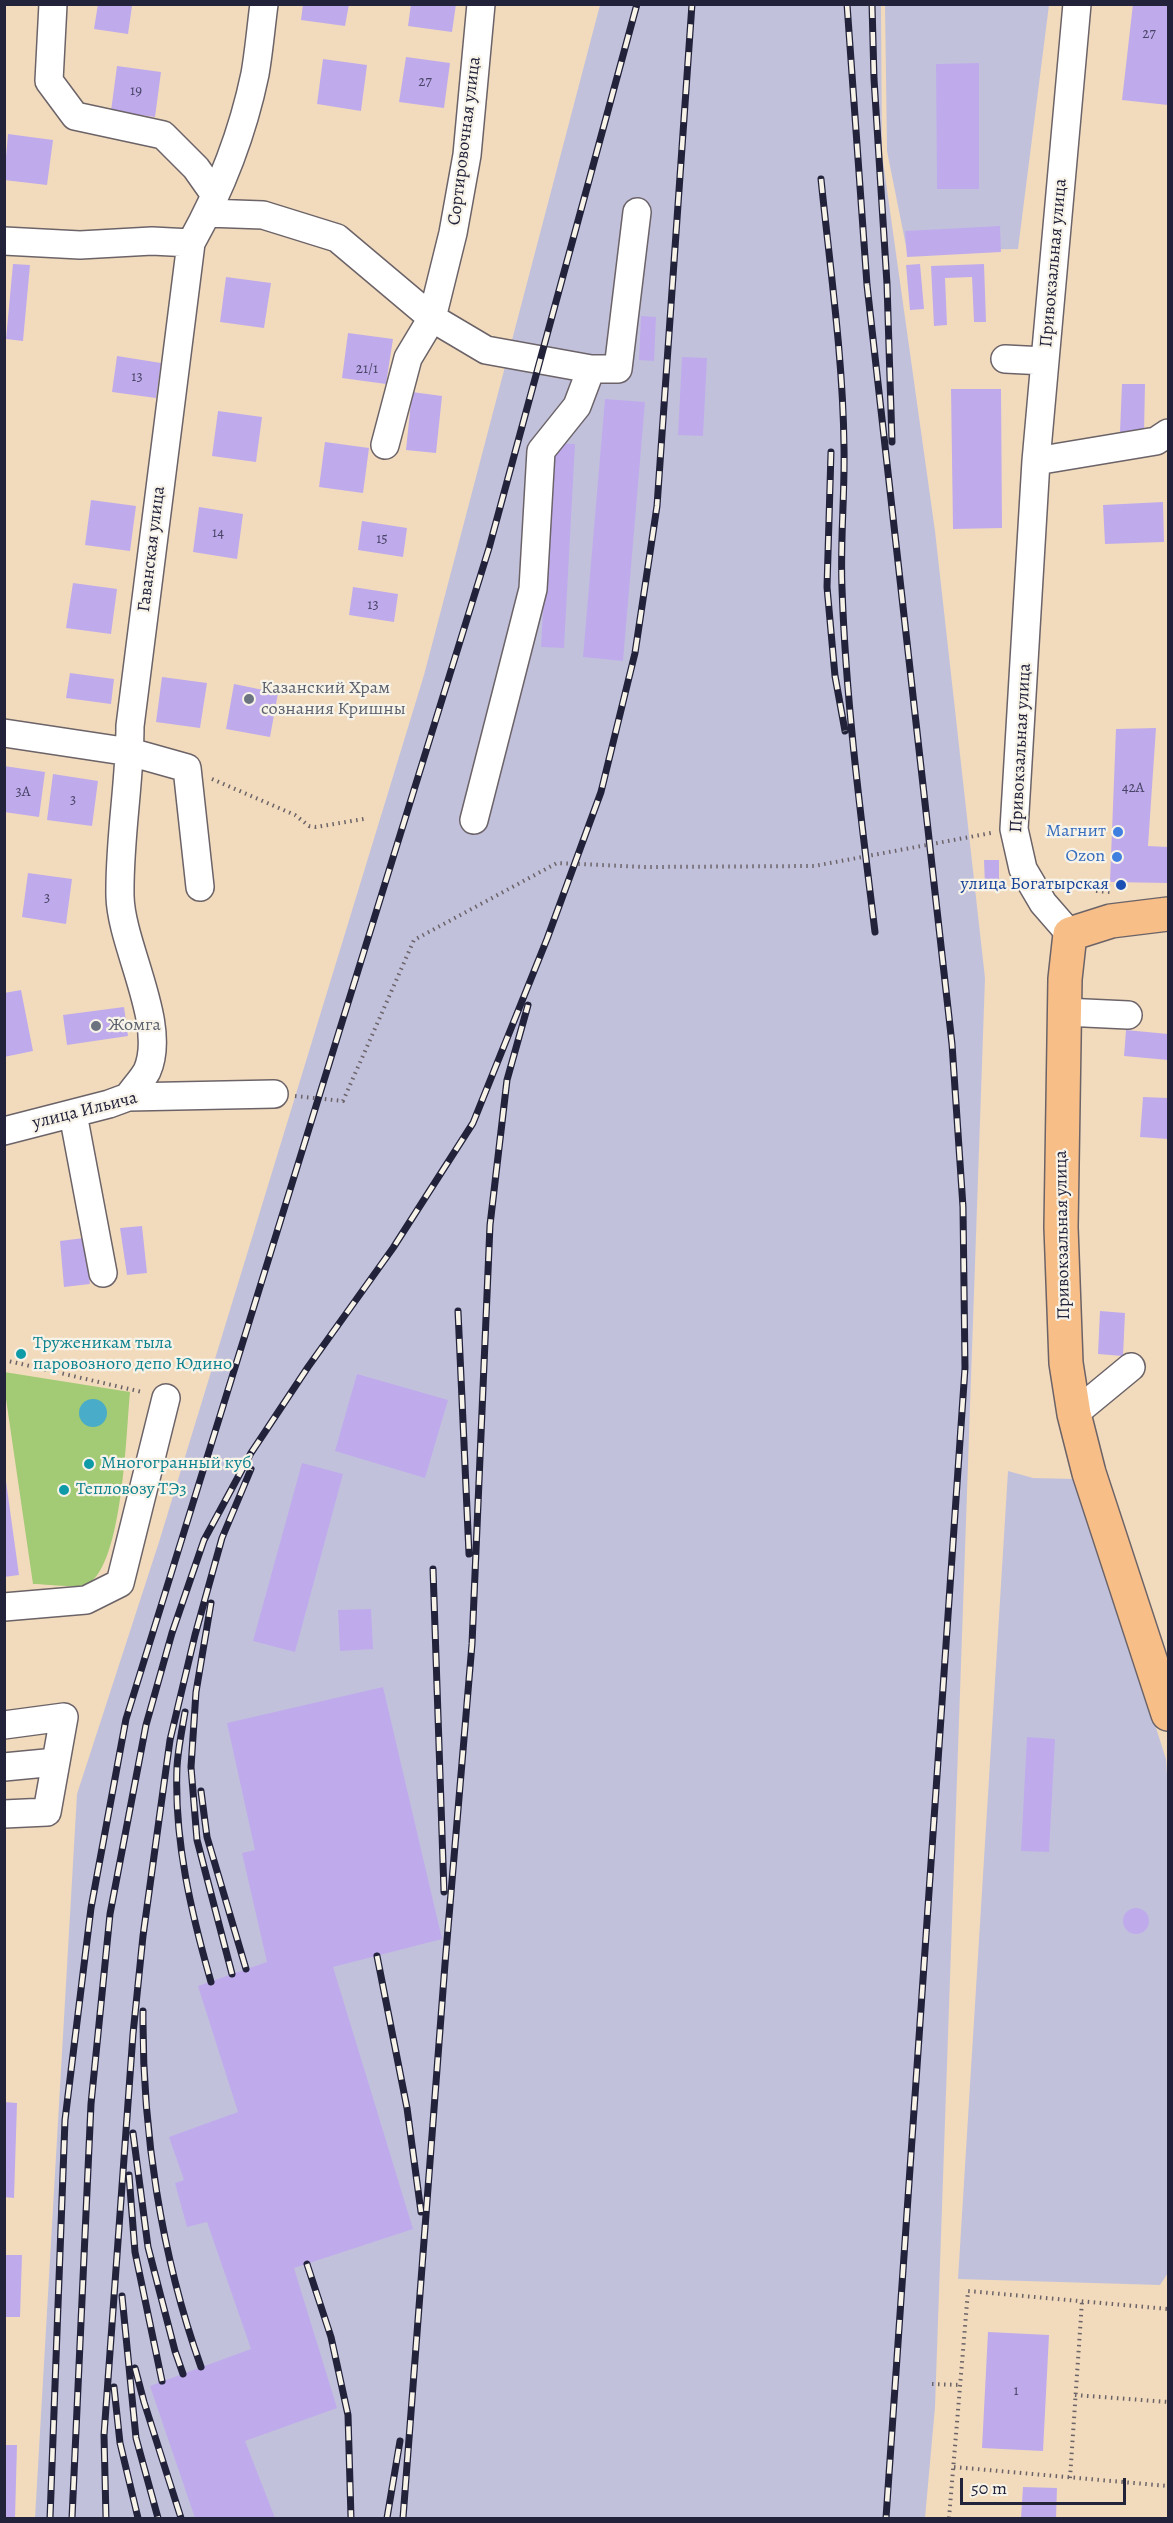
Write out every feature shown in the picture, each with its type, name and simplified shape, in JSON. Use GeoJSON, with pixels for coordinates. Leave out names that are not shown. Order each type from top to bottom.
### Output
{"type":"FeatureCollection","features":[{"type":"Feature","properties":{"kind":"main road"},"geometry":{"type":"LineString","coordinates":[[1070,934],[1111,921],[1168,914]]}},
{"type":"Feature","properties":{"kind":"main road","name":"Привокзальная улица"},"geometry":{"type":"LineString","coordinates":[[1070,934],[1064,1012],[1061,1227],[1066,1363],[1074,1414],[1089,1473],[1166,1698]]}},
{"type":"Feature","properties":{"kind":"street"},"geometry":{"type":"LineString","coordinates":[[53,4],[50,81],[75,116],[163,135],[196,168],[211,204],[263,215],[337,238],[432,318],[486,350],[591,369],[618,369],[637,212]]}},
{"type":"Feature","properties":{"kind":"street","name":"Гаванская улица"},"geometry":{"type":"LineString","coordinates":[[128,1096],[146,1072],[151,1058],[152,1038],[147,1007],[122,920],[120,898],[130,726],[191,243],[211,204],[243,119],[255,73],[264,4]]}},
{"type":"Feature","properties":{"kind":"street","name":"Сортировочная улица"},"geometry":{"type":"LineString","coordinates":[[385,445],[408,358],[432,318],[453,233],[466,155],[481,4]]}},
{"type":"Feature","properties":{"kind":"street","name":"Привокзальная улица"},"geometry":{"type":"LineString","coordinates":[[1070,934],[1043,903],[1023,869],[1014,829],[1036,461],[1077,4]]}},
{"type":"Feature","properties":{"kind":"street"},"geometry":{"type":"LineString","coordinates":[[4,241],[80,245],[152,241],[191,243]]}},
{"type":"Feature","properties":{"kind":"street"},"geometry":{"type":"LineString","coordinates":[[1005,359],[1045,361]]}},
{"type":"Feature","properties":{"kind":"street"},"geometry":{"type":"LineString","coordinates":[[474,820],[532,589],[541,451],[577,406],[591,369]]}},
{"type":"Feature","properties":{"kind":"street"},"geometry":{"type":"LineString","coordinates":[[1036,461],[1155,441],[1168,433]]}},
{"type":"Feature","properties":{"kind":"street"},"geometry":{"type":"LineString","coordinates":[[4,733],[130,752],[187,768],[200,887]]}},
{"type":"Feature","properties":{"kind":"street"},"geometry":{"type":"LineString","coordinates":[[1064,1012],[1128,1015]]}},
{"type":"Feature","properties":{"kind":"street","name":"улица Ильича"},"geometry":{"type":"LineString","coordinates":[[4,1131],[73,1114],[128,1096],[274,1094]]}},
{"type":"Feature","properties":{"kind":"street"},"geometry":{"type":"LineString","coordinates":[[73,1114],[103,1273]]}},
{"type":"Feature","properties":{"kind":"street"},"geometry":{"type":"LineString","coordinates":[[1074,1414],[1131,1367]]}},
{"type":"Feature","properties":{"kind":"street"},"geometry":{"type":"LineString","coordinates":[[4,1607],[86,1600],[120,1583],[166,1398]]}},
{"type":"Feature","properties":{"kind":"street"},"geometry":{"type":"LineString","coordinates":[[4,1725],[64,1717],[47,1812],[4,1814]]}},
{"type":"Feature","properties":{"kind":"street"},"geometry":{"type":"LineString","coordinates":[[4,1767],[56,1762]]}},
{"type":"Feature","properties":{"kind":"path"},"geometry":{"type":"LineString","coordinates":[[187,768],[295,815],[309,826],[316,827],[364,819]]}},
{"type":"Feature","properties":{"kind":"path"},"geometry":{"type":"LineString","coordinates":[[274,1094],[343,1101],[414,940],[557,863],[645,867],[814,866],[1014,829]]}},
{"type":"Feature","properties":{"kind":"path"},"geometry":{"type":"LineString","coordinates":[[4,1360],[166,1398]]}},
{"type":"Feature","properties":{"kind":"path"},"geometry":{"type":"LineString","coordinates":[[949,2518],[968,2290],[1168,2309]]}},
{"type":"Feature","properties":{"kind":"path"},"geometry":{"type":"LineString","coordinates":[[1070,2478],[1082,2301]]}},
{"type":"Feature","properties":{"kind":"path"},"geometry":{"type":"LineString","coordinates":[[932,2384],[961,2385]]}},
{"type":"Feature","properties":{"kind":"path"},"geometry":{"type":"LineString","coordinates":[[1076,2395],[1168,2402]]}},
{"type":"Feature","properties":{"kind":"path"},"geometry":{"type":"LineString","coordinates":[[954,2468],[1168,2486]]}},
{"type":"Feature","properties":{"kind":"shaded area"},"geometry":{"type":"Polygon","coordinates":[[[600,5],[881,5],[882,154],[935,531],[985,978],[935,2407],[925,2518],[35,2518],[77,1794],[159,1542],[424,675],[600,5]]]}},
{"type":"Feature","properties":{"kind":"shaded area"},"geometry":{"type":"Polygon","coordinates":[[[885,5],[1049,5],[1018,249],[907,251],[887,151],[885,5]]]}},
{"type":"Feature","properties":{"kind":"shaded area"},"geometry":{"type":"Polygon","coordinates":[[[1008,1471],[1033,1478],[1076,1479],[1166,1759],[1168,1790],[1168,2273],[1160,2285],[958,2279],[1008,1471]]]}},
{"type":"Feature","properties":{"kind":"green space"},"geometry":{"type":"Polygon","coordinates":[[[4,1372],[130,1392],[121,1496],[116,1525],[109,1551],[100,1571],[88,1584],[70,1586],[33,1584],[4,1372]]]}},
{"type":"Feature","properties":{"kind":"water"},"geometry":{"type":"Polygon","coordinates":[[[93,1399],[103,1403],[107,1413],[103,1423],[93,1427],[83,1423],[79,1413],[83,1403],[93,1399]]]}},
{"type":"Feature","properties":{"kind":"building"},"geometry":{"type":"Polygon","coordinates":[[[98,4],[132,6],[128,34],[94,29],[98,4]]]}},
{"type":"Feature","properties":{"kind":"building"},"geometry":{"type":"Polygon","coordinates":[[[303,4],[349,4],[345,26],[301,20],[303,4]]]}},
{"type":"Feature","properties":{"kind":"building"},"geometry":{"type":"Polygon","coordinates":[[[411,4],[456,4],[452,32],[408,26],[411,4]]]}},
{"type":"Feature","properties":{"kind":"building"},"geometry":{"type":"Polygon","coordinates":[[[1133,4],[1168,4],[1168,105],[1122,100],[1133,4]]]}},
{"type":"Feature","properties":{"kind":"building"},"geometry":{"type":"Polygon","coordinates":[[[406,57],[450,63],[444,108],[399,102],[406,57]]]}},
{"type":"Feature","properties":{"kind":"building"},"geometry":{"type":"Polygon","coordinates":[[[323,59],[367,65],[361,111],[317,104],[323,59]]]}},
{"type":"Feature","properties":{"kind":"building"},"geometry":{"type":"Polygon","coordinates":[[[979,63],[979,189],[937,189],[936,64],[979,63]]]}},
{"type":"Feature","properties":{"kind":"building"},"geometry":{"type":"Polygon","coordinates":[[[117,66],[161,72],[155,117],[111,111],[117,66]]]}},
{"type":"Feature","properties":{"kind":"building"},"geometry":{"type":"Polygon","coordinates":[[[8,134],[53,140],[47,185],[4,180],[8,134]]]}},
{"type":"Feature","properties":{"kind":"building"},"geometry":{"type":"Polygon","coordinates":[[[1000,226],[1001,252],[907,257],[905,231],[1000,226]]]}},
{"type":"Feature","properties":{"kind":"building"},"geometry":{"type":"Polygon","coordinates":[[[13,264],[30,265],[23,341],[6,339],[13,264]]]}},
{"type":"Feature","properties":{"kind":"building"},"geometry":{"type":"Polygon","coordinates":[[[920,264],[924,309],[910,310],[906,265],[920,264]]]}},
{"type":"Feature","properties":{"kind":"building"},"geometry":{"type":"Polygon","coordinates":[[[984,264],[986,322],[974,322],[972,277],[945,278],[947,325],[934,326],[931,266],[984,264]]]}},
{"type":"Feature","properties":{"kind":"building"},"geometry":{"type":"Polygon","coordinates":[[[226,277],[271,283],[264,328],[220,322],[226,277]]]}},
{"type":"Feature","properties":{"kind":"building"},"geometry":{"type":"Polygon","coordinates":[[[641,316],[656,317],[654,361],[639,360],[641,316]]]}},
{"type":"Feature","properties":{"kind":"building"},"geometry":{"type":"Polygon","coordinates":[[[348,333],[393,339],[386,384],[342,378],[348,333]]]}},
{"type":"Feature","properties":{"kind":"building"},"geometry":{"type":"Polygon","coordinates":[[[117,356],[161,363],[156,398],[112,392],[117,356]]]}},
{"type":"Feature","properties":{"kind":"building"},"geometry":{"type":"Polygon","coordinates":[[[682,357],[707,358],[703,436],[678,435],[682,357]]]}},
{"type":"Feature","properties":{"kind":"building"},"geometry":{"type":"Polygon","coordinates":[[[1122,384],[1145,384],[1144,433],[1120,432],[1122,384]]]}},
{"type":"Feature","properties":{"kind":"building"},"geometry":{"type":"Polygon","coordinates":[[[951,389],[1001,389],[1002,528],[953,529],[951,389]]]}},
{"type":"Feature","properties":{"kind":"building"},"geometry":{"type":"Polygon","coordinates":[[[412,392],[442,396],[436,453],[406,450],[412,392]]]}},
{"type":"Feature","properties":{"kind":"building"},"geometry":{"type":"Polygon","coordinates":[[[605,399],[645,402],[623,661],[583,657],[605,399]]]}},
{"type":"Feature","properties":{"kind":"building"},"geometry":{"type":"Polygon","coordinates":[[[218,411],[262,417],[256,462],[212,456],[218,411]]]}},
{"type":"Feature","properties":{"kind":"building"},"geometry":{"type":"Polygon","coordinates":[[[325,442],[369,448],[363,493],[319,487],[325,442]]]}},
{"type":"Feature","properties":{"kind":"building"},"geometry":{"type":"Polygon","coordinates":[[[552,443],[575,444],[564,648],[541,647],[552,443]]]}},
{"type":"Feature","properties":{"kind":"building"},"geometry":{"type":"Polygon","coordinates":[[[91,500],[136,506],[130,551],[85,545],[91,500]]]}},
{"type":"Feature","properties":{"kind":"building"},"geometry":{"type":"Polygon","coordinates":[[[1163,502],[1164,542],[1105,544],[1103,505],[1163,502]]]}},
{"type":"Feature","properties":{"kind":"building"},"geometry":{"type":"Polygon","coordinates":[[[199,507],[243,514],[237,559],[193,552],[199,507]]]}},
{"type":"Feature","properties":{"kind":"building"},"geometry":{"type":"Polygon","coordinates":[[[362,521],[407,528],[403,557],[358,550],[362,521]]]}},
{"type":"Feature","properties":{"kind":"building"},"geometry":{"type":"Polygon","coordinates":[[[73,583],[117,589],[111,634],[66,628],[73,583]]]}},
{"type":"Feature","properties":{"kind":"building"},"geometry":{"type":"Polygon","coordinates":[[[353,587],[398,594],[394,622],[349,615],[353,587]]]}},
{"type":"Feature","properties":{"kind":"building"},"geometry":{"type":"Polygon","coordinates":[[[70,673],[114,679],[111,704],[66,698],[70,673]]]}},
{"type":"Feature","properties":{"kind":"building"},"geometry":{"type":"Polygon","coordinates":[[[162,677],[207,683],[200,728],[156,722],[162,677]]]}},
{"type":"Feature","properties":{"kind":"building"},"geometry":{"type":"Polygon","coordinates":[[[234,684],[278,693],[270,737],[226,729],[234,684]]]}},
{"type":"Feature","properties":{"kind":"building"},"geometry":{"type":"Polygon","coordinates":[[[1156,728],[1148,846],[1168,847],[1168,883],[1110,882],[1116,729],[1156,728]]]}},
{"type":"Feature","properties":{"kind":"building"},"geometry":{"type":"Polygon","coordinates":[[[4,766],[45,772],[39,817],[4,812],[4,766]]]}},
{"type":"Feature","properties":{"kind":"building"},"geometry":{"type":"Polygon","coordinates":[[[53,774],[98,781],[92,826],[47,820],[53,774]]]}},
{"type":"Feature","properties":{"kind":"building"},"geometry":{"type":"Polygon","coordinates":[[[984,860],[999,860],[999,886],[985,886],[984,860]]]}},
{"type":"Feature","properties":{"kind":"building"},"geometry":{"type":"Polygon","coordinates":[[[28,873],[72,879],[66,924],[22,917],[28,873]]]}},
{"type":"Feature","properties":{"kind":"building"},"geometry":{"type":"Polygon","coordinates":[[[21,990],[33,1051],[4,1057],[4,993],[21,990]]]}},
{"type":"Feature","properties":{"kind":"building","name":"Жомга"},"geometry":{"type":"Polygon","coordinates":[[[124,1007],[128,1036],[67,1045],[63,1015],[124,1007]]]}},
{"type":"Feature","properties":{"kind":"building"},"geometry":{"type":"Polygon","coordinates":[[[1126,1030],[1168,1034],[1168,1060],[1124,1056],[1126,1030]]]}},
{"type":"Feature","properties":{"kind":"building"},"geometry":{"type":"Polygon","coordinates":[[[1143,1097],[1168,1098],[1168,1139],[1140,1137],[1143,1097]]]}},
{"type":"Feature","properties":{"kind":"building"},"geometry":{"type":"Polygon","coordinates":[[[142,1226],[147,1273],[127,1275],[120,1228],[142,1226]]]}},
{"type":"Feature","properties":{"kind":"building"},"geometry":{"type":"Polygon","coordinates":[[[84,1238],[90,1284],[64,1287],[60,1241],[84,1238]]]}},
{"type":"Feature","properties":{"kind":"building"},"geometry":{"type":"Polygon","coordinates":[[[1100,1311],[1125,1313],[1123,1356],[1098,1354],[1100,1311]]]}},
{"type":"Feature","properties":{"kind":"building"},"geometry":{"type":"Polygon","coordinates":[[[357,1374],[448,1400],[425,1478],[335,1451],[357,1374]]]}},
{"type":"Feature","properties":{"kind":"building"},"geometry":{"type":"Polygon","coordinates":[[[302,1463],[343,1474],[295,1652],[253,1641],[302,1463]]]}},
{"type":"Feature","properties":{"kind":"building"},"geometry":{"type":"Polygon","coordinates":[[[4,1467],[19,1575],[4,1577],[4,1467]]]}},
{"type":"Feature","properties":{"kind":"building"},"geometry":{"type":"Polygon","coordinates":[[[371,1609],[373,1649],[340,1651],[338,1610],[371,1609]]]}},
{"type":"Feature","properties":{"kind":"building"},"geometry":{"type":"Polygon","coordinates":[[[383,1687],[442,1939],[333,1967],[413,2229],[294,2268],[337,2408],[245,2441],[275,2518],[195,2518],[150,2386],[251,2349],[207,2222],[187,2227],[175,2183],[184,2180],[169,2137],[238,2112],[198,1986],[267,1962],[242,1853],[255,1850],[227,1723],[383,1687]]]}},
{"type":"Feature","properties":{"kind":"building"},"geometry":{"type":"Polygon","coordinates":[[[1027,1737],[1055,1739],[1049,1852],[1021,1851],[1027,1737]]]}},
{"type":"Feature","properties":{"kind":"building"},"geometry":{"type":"Polygon","coordinates":[[[1136,1908],[1146,1911],[1149,1921],[1146,1931],[1136,1934],[1126,1931],[1123,1921],[1126,1911],[1136,1908]]]}},
{"type":"Feature","properties":{"kind":"building"},"geometry":{"type":"Polygon","coordinates":[[[4,2102],[17,2103],[14,2198],[4,2197],[4,2102]]]}},
{"type":"Feature","properties":{"kind":"building"},"geometry":{"type":"Polygon","coordinates":[[[4,2255],[22,2255],[20,2317],[4,2317],[4,2255]]]}},
{"type":"Feature","properties":{"kind":"building"},"geometry":{"type":"Polygon","coordinates":[[[988,2332],[1049,2335],[1043,2451],[982,2448],[988,2332]]]}},
{"type":"Feature","properties":{"kind":"building"},"geometry":{"type":"Polygon","coordinates":[[[4,2445],[17,2445],[15,2518],[4,2518],[4,2445]]]}},
{"type":"Feature","properties":{"kind":"building"},"geometry":{"type":"Polygon","coordinates":[[[1023,2487],[1057,2488],[1056,2518],[1021,2518],[1023,2487]]]}},
{"type":"Feature","properties":{"kind":"railway"},"geometry":{"type":"LineString","coordinates":[[50,2518],[65,2120],[91,1908],[126,1719],[489,548],[637,4]]}},
{"type":"Feature","properties":{"kind":"railway"},"geometry":{"type":"LineString","coordinates":[[72,2518],[91,2104],[110,1914],[146,1725],[172,1633],[204,1540],[251,1453],[308,1367],[393,1248],[473,1123],[547,939],[601,792],[635,653],[657,506],[692,4]]}},
{"type":"Feature","properties":{"kind":"railway"},"geometry":{"type":"LineString","coordinates":[[847,4],[867,285],[952,1044],[963,1207],[965,1368],[886,2518]]}},
{"type":"Feature","properties":{"kind":"railway"},"geometry":{"type":"LineString","coordinates":[[872,4],[874,79],[887,284],[892,442]]}},
{"type":"Feature","properties":{"kind":"railway"},"geometry":{"type":"LineString","coordinates":[[821,179],[836,313],[843,413],[842,570],[847,674],[875,932]]}},
{"type":"Feature","properties":{"kind":"railway"},"geometry":{"type":"LineString","coordinates":[[831,452],[827,587],[835,676],[845,731]]}},
{"type":"Feature","properties":{"kind":"railway"},"geometry":{"type":"LineString","coordinates":[[403,2518],[472,1644],[490,1225],[507,1080],[528,1005]]}},
{"type":"Feature","properties":{"kind":"railway"},"geometry":{"type":"LineString","coordinates":[[458,1311],[469,1554]]}},
{"type":"Feature","properties":{"kind":"railway"},"geometry":{"type":"LineString","coordinates":[[106,2518],[104,2435],[133,2034],[143,1936],[170,1740],[195,1635],[222,1538],[251,1469]]}},
{"type":"Feature","properties":{"kind":"railway"},"geometry":{"type":"LineString","coordinates":[[433,1569],[444,1892]]}},
{"type":"Feature","properties":{"kind":"railway"},"geometry":{"type":"LineString","coordinates":[[211,1603],[196,1692],[191,1767],[197,1840],[232,1974]]}},
{"type":"Feature","properties":{"kind":"railway"},"geometry":{"type":"LineString","coordinates":[[185,1712],[177,1767],[178,1822],[185,1876],[211,1982]]}},
{"type":"Feature","properties":{"kind":"railway"},"geometry":{"type":"LineString","coordinates":[[201,1791],[207,1837],[246,1969]]}},
{"type":"Feature","properties":{"kind":"railway"},"geometry":{"type":"LineString","coordinates":[[377,1956],[407,2108],[421,2212]]}},
{"type":"Feature","properties":{"kind":"railway"},"geometry":{"type":"LineString","coordinates":[[143,2011],[146,2101],[157,2192],[175,2281],[201,2367]]}},
{"type":"Feature","properties":{"kind":"railway"},"geometry":{"type":"LineString","coordinates":[[133,2133],[148,2247],[183,2374]]}},
{"type":"Feature","properties":{"kind":"railway"},"geometry":{"type":"LineString","coordinates":[[129,2175],[135,2252],[162,2381]]}},
{"type":"Feature","properties":{"kind":"railway"},"geometry":{"type":"LineString","coordinates":[[307,2264],[331,2337],[348,2415],[351,2518]]}},
{"type":"Feature","properties":{"kind":"railway"},"geometry":{"type":"LineString","coordinates":[[122,2296],[136,2438],[158,2518]]}},
{"type":"Feature","properties":{"kind":"railway"},"geometry":{"type":"LineString","coordinates":[[135,2368],[181,2518]]}},
{"type":"Feature","properties":{"kind":"railway"},"geometry":{"type":"LineString","coordinates":[[114,2387],[120,2443],[138,2518]]}},
{"type":"Feature","properties":{"kind":"railway"},"geometry":{"type":"LineString","coordinates":[[387,2518],[400,2441]]}},
{"type":"Feature","properties":{"kind":"place","name":"Казанский Храм сознания Кришны"},"geometry":{"type":"Point","coordinates":[249,699]}},
{"type":"Feature","properties":{"kind":"place","name":"Магнит"},"geometry":{"type":"Point","coordinates":[1118,832]}},
{"type":"Feature","properties":{"kind":"place","name":"Ozon"},"geometry":{"type":"Point","coordinates":[1117,857]}},
{"type":"Feature","properties":{"kind":"place","name":"улица Богатырская"},"geometry":{"type":"Point","coordinates":[1121,885]}},
{"type":"Feature","properties":{"kind":"place","name":"Жомга"},"geometry":{"type":"Point","coordinates":[96,1026]}},
{"type":"Feature","properties":{"kind":"place","name":"Труженикам тыла паровозного депо Юдино"},"geometry":{"type":"Point","coordinates":[21,1354]}},
{"type":"Feature","properties":{"kind":"place","name":"Многогранный куб"},"geometry":{"type":"Point","coordinates":[89,1464]}},
{"type":"Feature","properties":{"kind":"place","name":"Тепловозу ТЭ3"},"geometry":{"type":"Point","coordinates":[64,1490]}}]}
